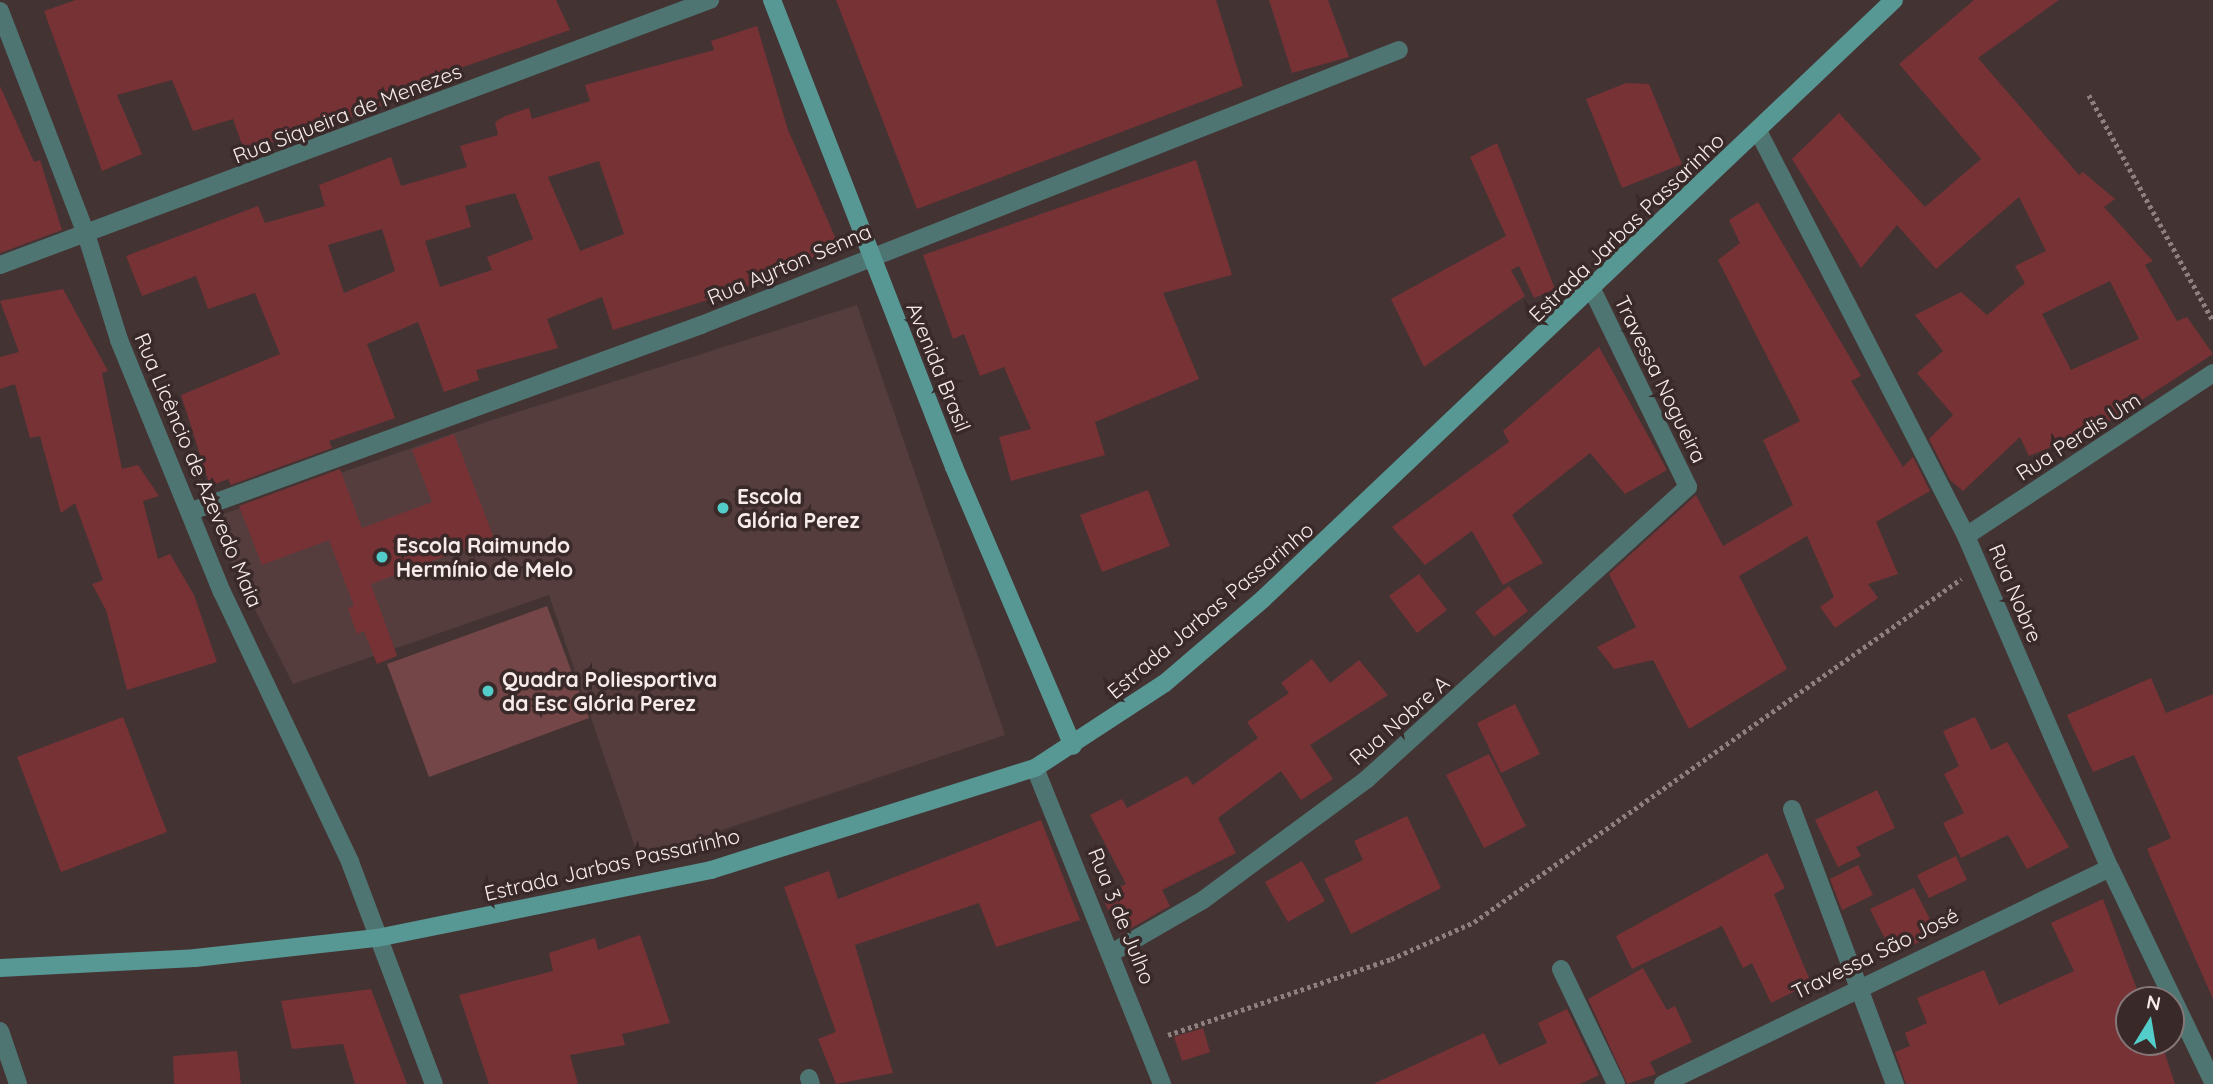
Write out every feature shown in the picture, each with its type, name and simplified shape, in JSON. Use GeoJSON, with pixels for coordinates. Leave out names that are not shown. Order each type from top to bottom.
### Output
{"type":"FeatureCollection","features":[{"type":"Feature","properties":{"kind":"street","name":"Rua Siqueira de Menezes"},"geometry":{"type":"LineString","coordinates":[[0,265],[87,237],[710,0]]}},
{"type":"Feature","properties":{"kind":"street","name":"Avenida Brasil"},"geometry":{"type":"LineString","coordinates":[[772,0],[869,254],[1073,746]]}},
{"type":"Feature","properties":{"kind":"street","name":"Estrada Jarbas Passarinho"},"geometry":{"type":"LineString","coordinates":[[0,968],[195,958],[377,938],[710,870],[1035,768],[1073,746],[1165,683],[1263,599],[1593,290],[1895,0]]}},
{"type":"Feature","properties":{"kind":"street","name":"Rua Licêncio de Azevedo Maia"},"geometry":{"type":"LineString","coordinates":[[0,11],[87,237],[119,340],[192,511],[222,592],[349,862],[433,1084]]}},
{"type":"Feature","properties":{"kind":"street","name":"Rua Ayrton Senna"},"geometry":{"type":"LineString","coordinates":[[192,511],[701,325],[869,254],[1399,50]]}},
{"type":"Feature","properties":{"kind":"street","name":"Rua Nobre"},"geometry":{"type":"LineString","coordinates":[[1758,131],[1966,536],[2110,868],[2213,1083]]}},
{"type":"Feature","properties":{"kind":"street","name":"Travessa Nogueira"},"geometry":{"type":"LineString","coordinates":[[1593,290],[1688,487]]}},
{"type":"Feature","properties":{"kind":"street","name":"Rua Perdis Um"},"geometry":{"type":"LineString","coordinates":[[1966,536],[2213,373]]}},
{"type":"Feature","properties":{"kind":"street","name":"Rua Nobre A"},"geometry":{"type":"LineString","coordinates":[[1113,952],[1203,900],[1367,779],[1688,487]]}},
{"type":"Feature","properties":{"kind":"street","name":"Rua 3 de Julho"},"geometry":{"type":"LineString","coordinates":[[1035,768],[1113,952],[1162,1084]]}},
{"type":"Feature","properties":{"kind":"street"},"geometry":{"type":"LineString","coordinates":[[1792,809],[1856,986],[1895,1084]]}},
{"type":"Feature","properties":{"kind":"street","name":"Travessa São José"},"geometry":{"type":"LineString","coordinates":[[1663,1084],[1856,986],[2110,868]]}},
{"type":"Feature","properties":{"kind":"street"},"geometry":{"type":"LineString","coordinates":[[1562,969],[1616,1084]]}},
{"type":"Feature","properties":{"kind":"street"},"geometry":{"type":"LineString","coordinates":[[0,1031],[18,1084]]}},
{"type":"Feature","properties":{"kind":"path"},"geometry":{"type":"LineString","coordinates":[[2089,95],[2213,321]]}},
{"type":"Feature","properties":{"kind":"path"},"geometry":{"type":"LineString","coordinates":[[1147,1043],[1391,959],[1475,922],[1979,567]]}},
{"type":"Feature","properties":{"kind":"shaded area","name":"Escola Glória Perez"},"geometry":{"type":"Polygon","coordinates":[[[857,305],[1005,735],[639,858],[549,595],[293,684],[209,519],[489,421],[857,305]]]}},
{"type":"Feature","properties":{"kind":"shaded area","name":"Quadra Poliesportiva da Esc Glória Perez"},"geometry":{"type":"Polygon","coordinates":[[[547,606],[589,718],[429,777],[387,664],[547,606]]]}},
{"type":"Feature","properties":{"kind":"building"},"geometry":{"type":"Polygon","coordinates":[[[76,0],[556,0],[570,30],[380,96],[384,105],[321,129],[244,150],[233,119],[193,131],[172,80],[117,95],[142,154],[102,171],[44,11],[76,0]]]}},
{"type":"Feature","properties":{"kind":"building"},"geometry":{"type":"Polygon","coordinates":[[[836,0],[1216,0],[1243,86],[917,209],[836,0]]]}},
{"type":"Feature","properties":{"kind":"building"},"geometry":{"type":"Polygon","coordinates":[[[1269,0],[1328,0],[1349,57],[1292,73],[1269,0]]]}},
{"type":"Feature","properties":{"kind":"building"},"geometry":{"type":"Polygon","coordinates":[[[1974,0],[2059,0],[1978,58],[2079,175],[2083,172],[2115,199],[2104,207],[2153,261],[2145,265],[2177,321],[2187,317],[2213,354],[2100,427],[2029,456],[2020,437],[1963,491],[1950,480],[1929,439],[1953,415],[1917,373],[1943,351],[1915,315],[1961,292],[1987,315],[2025,283],[2015,266],[2046,251],[2019,197],[1936,269],[1897,225],[1861,268],[1792,159],[1839,113],[1925,207],[1981,159],[1899,64],[1974,0]],[[2110,281],[2042,314],[2071,370],[2139,339],[2110,281]]]}},
{"type":"Feature","properties":{"kind":"building"},"geometry":{"type":"Polygon","coordinates":[[[757,26],[788,130],[839,246],[742,289],[613,330],[602,297],[547,319],[558,348],[476,370],[479,380],[444,392],[418,322],[367,344],[395,418],[329,441],[332,448],[231,485],[228,479],[210,486],[181,395],[280,354],[255,293],[208,309],[196,276],[142,296],[126,256],[258,206],[265,223],[325,206],[319,185],[391,157],[401,186],[467,167],[460,146],[498,135],[495,122],[505,116],[529,108],[532,119],[590,101],[585,85],[714,50],[711,41],[757,26]],[[599,161],[548,177],[580,251],[624,234],[599,161]],[[515,193],[465,206],[471,227],[425,241],[440,287],[492,270],[487,257],[533,239],[515,193]],[[382,229],[328,245],[344,293],[395,271],[382,229]]]}},
{"type":"Feature","properties":{"kind":"building"},"geometry":{"type":"Polygon","coordinates":[[[1626,83],[1649,84],[1682,164],[1622,188],[1586,99],[1626,83]]]}},
{"type":"Feature","properties":{"kind":"building"},"geometry":{"type":"Polygon","coordinates":[[[0,86],[34,162],[40,160],[62,230],[0,253],[0,86]]]}},
{"type":"Feature","properties":{"kind":"building"},"geometry":{"type":"Polygon","coordinates":[[[1497,143],[1555,289],[1534,298],[1519,266],[1511,270],[1525,296],[1424,367],[1391,299],[1506,236],[1470,157],[1497,143]]]}},
{"type":"Feature","properties":{"kind":"building"},"geometry":{"type":"Polygon","coordinates":[[[1196,160],[1232,275],[1163,293],[1199,379],[1095,422],[1105,455],[1011,481],[999,437],[1031,429],[1004,367],[980,376],[964,334],[953,339],[923,255],[1196,160]]]}},
{"type":"Feature","properties":{"kind":"building"},"geometry":{"type":"Polygon","coordinates":[[[1758,202],[1861,376],[1851,381],[1903,467],[1913,457],[1930,491],[1876,522],[1898,574],[1868,584],[1878,598],[1835,628],[1820,607],[1834,597],[1807,536],[1739,576],[1787,669],[1689,729],[1653,660],[1614,669],[1597,647],[1636,627],[1609,574],[1696,495],[1723,546],[1793,505],[1763,440],[1800,421],[1718,260],[1740,243],[1729,220],[1758,202]]]}},
{"type":"Feature","properties":{"kind":"building"},"geometry":{"type":"Polygon","coordinates":[[[63,289],[108,371],[102,373],[122,469],[138,465],[159,496],[143,501],[158,559],[170,554],[194,595],[217,662],[127,690],[106,610],[92,584],[103,580],[75,503],[61,513],[40,436],[30,438],[15,384],[0,389],[0,357],[19,352],[0,301],[63,289]]]}},
{"type":"Feature","properties":{"kind":"building"},"geometry":{"type":"Polygon","coordinates":[[[1599,347],[1667,470],[1625,494],[1590,453],[1512,515],[1543,563],[1503,585],[1472,531],[1425,565],[1392,527],[1509,442],[1503,431],[1599,347]]]}},
{"type":"Feature","properties":{"kind":"building"},"geometry":{"type":"Polygon","coordinates":[[[454,434],[494,538],[371,584],[397,656],[377,664],[364,631],[357,634],[348,608],[354,606],[329,540],[262,565],[239,506],[340,469],[362,528],[432,502],[412,450],[454,434]]]}},
{"type":"Feature","properties":{"kind":"building"},"geometry":{"type":"Polygon","coordinates":[[[1148,490],[1170,546],[1102,572],[1080,515],[1148,490]]]}},
{"type":"Feature","properties":{"kind":"building"},"geometry":{"type":"Polygon","coordinates":[[[1419,574],[1447,610],[1417,633],[1389,596],[1419,574]]]}},
{"type":"Feature","properties":{"kind":"building"},"geometry":{"type":"Polygon","coordinates":[[[1509,586],[1528,611],[1494,637],[1475,612],[1509,586]]]}},
{"type":"Feature","properties":{"kind":"building"},"geometry":{"type":"Polygon","coordinates":[[[1312,659],[1330,683],[1359,660],[1388,695],[1310,745],[1333,779],[1301,800],[1281,771],[1218,818],[1236,853],[1162,890],[1170,906],[1121,934],[1101,896],[1126,884],[1090,815],[1122,799],[1127,808],[1187,776],[1193,785],[1258,738],[1247,722],[1289,693],[1281,683],[1312,659]]]}},
{"type":"Feature","properties":{"kind":"building"},"geometry":{"type":"Polygon","coordinates":[[[2151,678],[2166,713],[2213,694],[2213,999],[2147,849],[2171,838],[2134,755],[2093,772],[2067,715],[2151,678]]]}},
{"type":"Feature","properties":{"kind":"building"},"geometry":{"type":"Polygon","coordinates":[[[1515,704],[1540,754],[1501,773],[1477,723],[1515,704]]]}},
{"type":"Feature","properties":{"kind":"building"},"geometry":{"type":"Polygon","coordinates":[[[123,717],[167,832],[61,872],[17,757],[123,717]]]}},
{"type":"Feature","properties":{"kind":"building"},"geometry":{"type":"Polygon","coordinates":[[[1975,717],[1991,750],[2007,742],[2069,847],[2027,869],[2008,835],[1961,858],[1943,823],[1964,813],[1944,774],[1959,766],[1943,731],[1975,717]]]}},
{"type":"Feature","properties":{"kind":"building"},"geometry":{"type":"Polygon","coordinates":[[[1489,754],[1526,826],[1484,848],[1446,775],[1489,754]]]}},
{"type":"Feature","properties":{"kind":"building"},"geometry":{"type":"Polygon","coordinates":[[[1877,790],[1895,828],[1856,847],[1861,856],[1838,867],[1815,820],[1877,790]]]}},
{"type":"Feature","properties":{"kind":"building"},"geometry":{"type":"Polygon","coordinates":[[[1407,816],[1441,888],[1351,934],[1324,879],[1363,860],[1354,841],[1407,816]]]}},
{"type":"Feature","properties":{"kind":"building"},"geometry":{"type":"Polygon","coordinates":[[[1041,820],[1080,920],[996,947],[979,903],[855,945],[893,1073],[836,1084],[818,1039],[836,1032],[784,887],[829,871],[838,899],[1041,820]]]}},
{"type":"Feature","properties":{"kind":"building"},"geometry":{"type":"Polygon","coordinates":[[[1767,853],[1785,888],[1774,894],[1811,983],[1771,1003],[1752,963],[1743,968],[1722,926],[1632,969],[1616,936],[1767,853]]]}},
{"type":"Feature","properties":{"kind":"building"},"geometry":{"type":"Polygon","coordinates":[[[1956,856],[1967,880],[1929,898],[1917,875],[1956,856]]]}},
{"type":"Feature","properties":{"kind":"building"},"geometry":{"type":"Polygon","coordinates":[[[1302,861],[1325,901],[1288,922],[1265,882],[1302,861]]]}},
{"type":"Feature","properties":{"kind":"building"},"geometry":{"type":"Polygon","coordinates":[[[1858,865],[1873,895],[1842,910],[1830,879],[1858,865]]]}},
{"type":"Feature","properties":{"kind":"building"},"geometry":{"type":"Polygon","coordinates":[[[1914,888],[1937,933],[1893,955],[1870,909],[1914,888]]]}},
{"type":"Feature","properties":{"kind":"building"},"geometry":{"type":"Polygon","coordinates":[[[2103,899],[2136,986],[2115,986],[2115,1056],[2166,1056],[2175,1084],[1906,1084],[1895,1052],[1910,1046],[1905,1033],[1927,1023],[1917,998],[1984,970],[1999,1005],[2074,971],[2051,923],[2103,899]]]}},
{"type":"Feature","properties":{"kind":"building"},"geometry":{"type":"Polygon","coordinates":[[[640,935],[670,1023],[622,1034],[625,1045],[570,1055],[578,1084],[489,1084],[459,995],[553,971],[549,953],[595,938],[598,950],[640,935]]]}},
{"type":"Feature","properties":{"kind":"building"},"geometry":{"type":"Polygon","coordinates":[[[1643,968],[1667,1010],[1675,1006],[1692,1042],[1650,1062],[1656,1074],[1627,1084],[1588,999],[1643,968]]]}},
{"type":"Feature","properties":{"kind":"building"},"geometry":{"type":"Polygon","coordinates":[[[371,989],[407,1084],[355,1084],[343,1044],[292,1049],[281,1001],[371,989]]]}},
{"type":"Feature","properties":{"kind":"building"},"geometry":{"type":"Polygon","coordinates":[[[1567,1009],[1599,1075],[1580,1084],[1373,1084],[1484,1033],[1499,1065],[1547,1043],[1538,1023],[1567,1009]]]}},
{"type":"Feature","properties":{"kind":"building"},"geometry":{"type":"Polygon","coordinates":[[[1203,1028],[1210,1052],[1182,1061],[1174,1037],[1203,1028]]]}},
{"type":"Feature","properties":{"kind":"building"},"geometry":{"type":"Polygon","coordinates":[[[237,1051],[241,1084],[174,1084],[173,1056],[237,1051]]]}},
{"type":"Feature","properties":{"kind":"place","name":"Escola Glória Perez"},"geometry":{"type":"Point","coordinates":[723,508]}},
{"type":"Feature","properties":{"kind":"place","name":"Escola Raimundo Hermínio de Melo"},"geometry":{"type":"Point","coordinates":[382,557]}},
{"type":"Feature","properties":{"kind":"place","name":"Quadra Poliesportiva da Esc Glória Perez"},"geometry":{"type":"Point","coordinates":[488,691]}}]}
